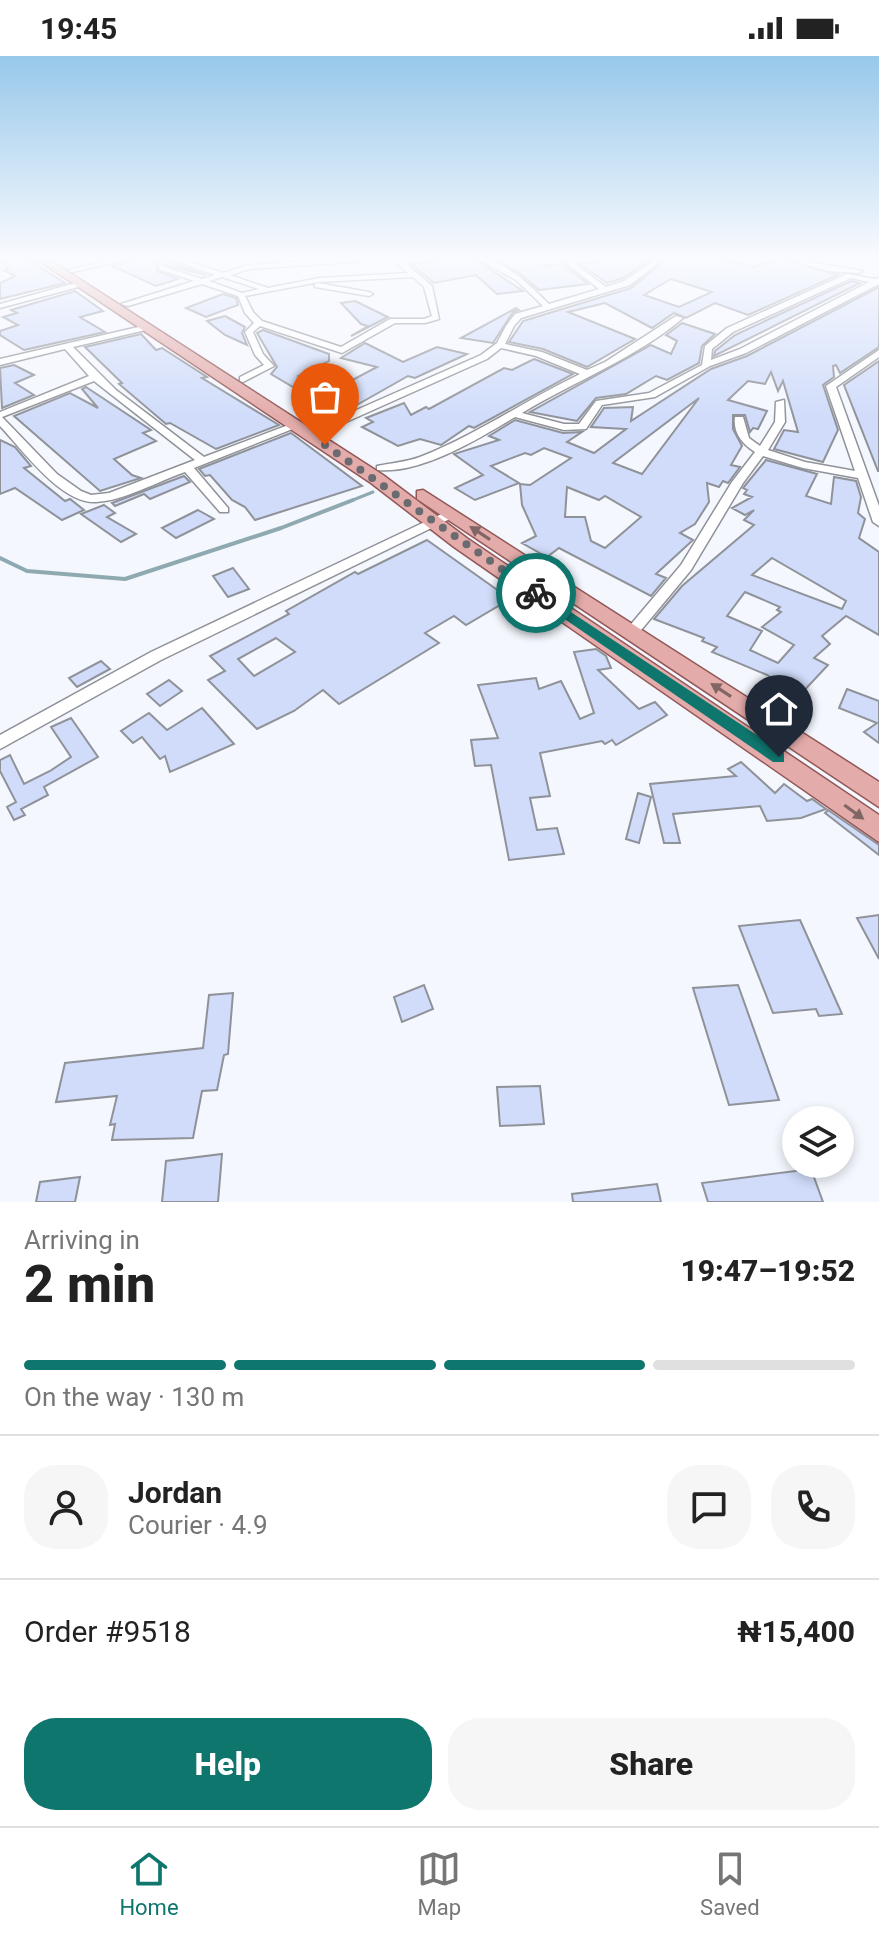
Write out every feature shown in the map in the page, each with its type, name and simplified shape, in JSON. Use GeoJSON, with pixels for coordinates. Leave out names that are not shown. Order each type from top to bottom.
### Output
{"type":"FeatureCollection","features":[{"type":"Feature","properties":{"kind":"main road"},"geometry":{"type":"LineString","coordinates":[[125,311],[295,426],[382,473]]}},
{"type":"Feature","properties":{"kind":"main road"},"geometry":{"type":"LineString","coordinates":[[137,311],[322,429],[436,513],[632,632],[879,796]]}},
{"type":"Feature","properties":{"kind":"main road"},"geometry":{"type":"LineString","coordinates":[[436,513],[461,543],[879,830]]}},
{"type":"Feature","properties":{"kind":"street"},"geometry":{"type":"LineString","coordinates":[[248,311],[259,323],[346,349],[393,321],[435,318],[434,311]]}},
{"type":"Feature","properties":{"kind":"street"},"geometry":{"type":"LineString","coordinates":[[322,429],[462,368],[503,346],[514,318],[530,311]]}},
{"type":"Feature","properties":{"kind":"street"},"geometry":{"type":"LineString","coordinates":[[708,364],[708,348],[730,330],[771,311]]}},
{"type":"Feature","properties":{"kind":"street"},"geometry":{"type":"LineString","coordinates":[[516,414],[564,427],[582,427],[599,403],[652,395],[817,311]]}},
{"type":"Feature","properties":{"kind":"street"},"geometry":{"type":"LineString","coordinates":[[382,473],[420,461],[516,414],[679,318]]}},
{"type":"Feature","properties":{"kind":"street"},"geometry":{"type":"LineString","coordinates":[[243,379],[270,366],[259,355],[249,332],[259,323]]}},
{"type":"Feature","properties":{"kind":"street"},"geometry":{"type":"LineString","coordinates":[[0,362],[147,327]]}},
{"type":"Feature","properties":{"kind":"street"},"geometry":{"type":"LineString","coordinates":[[66,345],[95,377],[202,460]]}},
{"type":"Feature","properties":{"kind":"street"},"geometry":{"type":"LineString","coordinates":[[503,346],[539,354],[588,374]]}},
{"type":"Feature","properties":{"kind":"street"},"geometry":{"type":"LineString","coordinates":[[879,353],[831,386],[879,522]]}},
{"type":"Feature","properties":{"kind":"street"},"geometry":{"type":"LineString","coordinates":[[95,377],[0,418],[53,474],[84,498],[113,495],[295,426]]}},
{"type":"Feature","properties":{"kind":"street"},"geometry":{"type":"LineString","coordinates":[[632,632],[686,567],[780,422],[781,402]]}},
{"type":"Feature","properties":{"kind":"street"},"geometry":{"type":"LineString","coordinates":[[739,419],[743,437],[760,450],[818,469],[864,475]]}},
{"type":"Feature","properties":{"kind":"street"},"geometry":{"type":"LineString","coordinates":[[186,466],[224,510]]}},
{"type":"Feature","properties":{"kind":"street"},"geometry":{"type":"LineString","coordinates":[[0,743],[156,656],[436,513]]}},
{"type":"Feature","properties":{"kind":"building"},"geometry":{"type":"Polygon","coordinates":[[[14,311],[101,311],[80,317],[105,332],[24,350],[0,335],[0,331],[18,325],[3,317],[17,313],[14,311]]]}},
{"type":"Feature","properties":{"kind":"building"},"geometry":{"type":"Polygon","coordinates":[[[194,311],[221,311],[206,317],[194,311]]]}},
{"type":"Feature","properties":{"kind":"building"},"geometry":{"type":"Polygon","coordinates":[[[349,311],[377,311],[388,317],[351,336],[368,326],[361,324],[349,311]]]}},
{"type":"Feature","properties":{"kind":"building"},"geometry":{"type":"Polygon","coordinates":[[[510,311],[515,311],[493,343],[461,338],[510,311]]]}},
{"type":"Feature","properties":{"kind":"building"},"geometry":{"type":"Polygon","coordinates":[[[554,311],[570,311],[635,339],[587,367],[543,349],[509,342],[523,321],[554,311]]]}},
{"type":"Feature","properties":{"kind":"building"},"geometry":{"type":"Polygon","coordinates":[[[621,311],[699,311],[686,318],[674,313],[652,328],[621,311]]]}},
{"type":"Feature","properties":{"kind":"building"},"geometry":{"type":"Polygon","coordinates":[[[786,311],[803,311],[714,356],[715,351],[735,335],[786,311]]]}},
{"type":"Feature","properties":{"kind":"building"},"geometry":{"type":"Polygon","coordinates":[[[832,311],[879,311],[879,347],[840,373],[836,365],[833,366],[834,377],[823,385],[838,430],[823,462],[774,449],[784,430],[798,432],[783,381],[778,391],[771,372],[765,384],[748,381],[728,400],[767,411],[758,429],[753,428],[750,432],[745,415],[733,415],[733,429],[742,446],[731,465],[740,467],[728,483],[723,481],[719,487],[707,483],[709,502],[695,524],[680,533],[693,540],[656,574],[666,578],[651,596],[559,548],[547,557],[522,543],[536,536],[522,505],[520,484],[530,485],[571,458],[544,448],[531,455],[525,453],[491,466],[519,483],[475,500],[455,488],[483,475],[454,454],[499,440],[489,436],[515,420],[563,433],[582,432],[567,442],[594,453],[626,429],[591,427],[604,408],[633,407],[631,421],[711,369],[747,356],[832,311]],[[699,398],[613,463],[642,474],[699,398]],[[567,487],[565,517],[585,517],[591,541],[605,548],[641,517],[605,496],[599,500],[567,487]]]}},
{"type":"Feature","properties":{"kind":"building"},"geometry":{"type":"Polygon","coordinates":[[[225,316],[245,327],[242,333],[247,345],[225,335],[207,321],[225,316]]]}},
{"type":"Feature","properties":{"kind":"building"},"geometry":{"type":"Polygon","coordinates":[[[682,323],[715,334],[702,346],[699,363],[667,380],[656,376],[626,394],[596,398],[577,421],[530,412],[651,345],[671,354],[677,341],[666,335],[682,323]]]}},
{"type":"Feature","properties":{"kind":"building"},"geometry":{"type":"Polygon","coordinates":[[[263,330],[329,354],[329,361],[298,376],[322,390],[337,382],[345,384],[377,367],[341,358],[365,343],[403,362],[437,347],[467,354],[415,378],[408,376],[348,410],[339,406],[329,411],[308,401],[313,399],[271,374],[277,367],[257,333],[263,330]]]}},
{"type":"Feature","properties":{"kind":"building"},"geometry":{"type":"Polygon","coordinates":[[[141,334],[156,350],[162,348],[207,377],[202,378],[279,425],[216,449],[170,423],[166,424],[119,384],[122,383],[85,347],[141,334]]]}},
{"type":"Feature","properties":{"kind":"building"},"geometry":{"type":"Polygon","coordinates":[[[534,359],[573,374],[474,428],[469,426],[441,445],[420,439],[398,446],[362,427],[373,422],[366,418],[404,403],[411,415],[426,407],[429,409],[504,368],[512,370],[534,359]]]}},
{"type":"Feature","properties":{"kind":"building"},"geometry":{"type":"Polygon","coordinates":[[[879,361],[879,471],[878,471],[844,385],[879,361]]]}},
{"type":"Feature","properties":{"kind":"building"},"geometry":{"type":"Polygon","coordinates":[[[14,365],[34,375],[15,383],[34,395],[2,408],[0,368],[14,365]]]}},
{"type":"Feature","properties":{"kind":"building"},"geometry":{"type":"Polygon","coordinates":[[[86,387],[151,430],[143,433],[156,441],[114,459],[132,475],[141,478],[100,491],[14,416],[70,393],[98,408],[82,389],[86,387]]]}},
{"type":"Feature","properties":{"kind":"building"},"geometry":{"type":"Polygon","coordinates":[[[291,433],[362,486],[255,520],[210,475],[205,476],[199,469],[291,433]]]}},
{"type":"Feature","properties":{"kind":"building"},"geometry":{"type":"Polygon","coordinates":[[[0,440],[15,447],[31,466],[24,468],[65,501],[70,499],[84,510],[62,520],[15,488],[0,494],[0,440]]]}},
{"type":"Feature","properties":{"kind":"building"},"geometry":{"type":"Polygon","coordinates":[[[766,460],[817,474],[806,496],[831,504],[834,477],[856,481],[861,497],[858,513],[865,519],[859,538],[879,552],[879,635],[846,616],[822,636],[830,644],[814,658],[828,665],[799,696],[767,675],[712,652],[717,647],[702,641],[704,638],[654,619],[682,586],[754,525],[744,520],[754,510],[745,515],[732,508],[752,497],[744,494],[747,490],[743,488],[766,460]],[[772,558],[752,575],[842,609],[846,601],[772,558]],[[745,592],[727,616],[762,631],[750,650],[778,663],[794,645],[762,627],[781,612],[777,610],[780,607],[745,592]]]}},
{"type":"Feature","properties":{"kind":"building"},"geometry":{"type":"Polygon","coordinates":[[[184,476],[190,482],[150,499],[144,494],[115,506],[112,503],[184,476]]]}},
{"type":"Feature","properties":{"kind":"building"},"geometry":{"type":"Polygon","coordinates":[[[104,505],[115,513],[107,517],[136,534],[121,542],[81,514],[104,505]]]}},
{"type":"Feature","properties":{"kind":"building"},"geometry":{"type":"Polygon","coordinates":[[[198,510],[214,519],[176,538],[162,528],[198,510]]]}},
{"type":"Feature","properties":{"kind":"building"},"geometry":{"type":"Polygon","coordinates":[[[427,540],[510,599],[466,625],[454,616],[425,633],[439,643],[339,704],[323,690],[294,711],[257,729],[208,680],[225,671],[210,656],[289,614],[286,611],[355,572],[358,574],[427,540]],[[276,638],[238,659],[254,676],[295,652],[276,638]]]}},
{"type":"Feature","properties":{"kind":"building"},"geometry":{"type":"Polygon","coordinates":[[[233,568],[249,589],[228,597],[213,576],[233,568]]]}},
{"type":"Feature","properties":{"kind":"building"},"geometry":{"type":"Polygon","coordinates":[[[596,649],[606,656],[611,668],[598,670],[639,709],[655,702],[667,715],[616,745],[612,740],[605,744],[602,741],[540,753],[550,796],[530,798],[537,830],[557,828],[564,854],[509,860],[491,765],[475,766],[471,740],[498,738],[478,685],[536,678],[539,689],[561,681],[580,719],[594,713],[574,652],[596,649]]]}},
{"type":"Feature","properties":{"kind":"building"},"geometry":{"type":"Polygon","coordinates":[[[101,661],[110,669],[77,687],[69,678],[101,661]]]}},
{"type":"Feature","properties":{"kind":"building"},"geometry":{"type":"Polygon","coordinates":[[[169,680],[182,691],[160,706],[147,694],[169,680]]]}},
{"type":"Feature","properties":{"kind":"building"},"geometry":{"type":"Polygon","coordinates":[[[847,689],[879,701],[879,743],[864,732],[877,723],[839,708],[847,689]]]}},
{"type":"Feature","properties":{"kind":"building"},"geometry":{"type":"Polygon","coordinates":[[[202,708],[234,744],[170,772],[165,756],[160,759],[142,737],[133,743],[121,731],[149,713],[167,730],[202,708]]]}},
{"type":"Feature","properties":{"kind":"building"},"geometry":{"type":"Polygon","coordinates":[[[71,718],[98,757],[44,787],[48,795],[21,809],[25,815],[14,820],[7,807],[16,802],[0,771],[0,760],[10,755],[24,784],[50,771],[71,757],[51,727],[71,718]]]}},
{"type":"Feature","properties":{"kind":"building"},"geometry":{"type":"Polygon","coordinates":[[[741,762],[775,793],[784,784],[807,801],[812,799],[826,809],[801,818],[767,821],[760,806],[673,814],[680,843],[664,843],[650,784],[736,776],[728,769],[741,762]]]}},
{"type":"Feature","properties":{"kind":"building"},"geometry":{"type":"Polygon","coordinates":[[[638,793],[651,797],[639,843],[626,839],[638,793]]]}},
{"type":"Feature","properties":{"kind":"building"},"geometry":{"type":"Polygon","coordinates":[[[828,810],[879,845],[879,855],[825,813],[828,810]]]}},
{"type":"Feature","properties":{"kind":"building"},"geometry":{"type":"Polygon","coordinates":[[[879,915],[879,959],[857,918],[879,915]]]}},
{"type":"Feature","properties":{"kind":"building"},"geometry":{"type":"Polygon","coordinates":[[[800,920],[842,1014],[819,1016],[816,1009],[773,1013],[739,926],[800,920]]]}},
{"type":"Feature","properties":{"kind":"building"},"geometry":{"type":"Polygon","coordinates":[[[424,985],[433,1009],[402,1022],[394,997],[424,985]]]}},
{"type":"Feature","properties":{"kind":"building"},"geometry":{"type":"Polygon","coordinates":[[[738,985],[779,1100],[729,1105],[693,988],[738,985]]]}},
{"type":"Feature","properties":{"kind":"building"},"geometry":{"type":"Polygon","coordinates":[[[233,993],[228,1054],[224,1055],[217,1090],[202,1091],[193,1138],[112,1140],[115,1124],[110,1125],[117,1096],[56,1102],[65,1063],[203,1048],[209,995],[233,993]]]}},
{"type":"Feature","properties":{"kind":"building"},"geometry":{"type":"Polygon","coordinates":[[[540,1086],[544,1124],[500,1126],[497,1087],[540,1086]]]}},
{"type":"Feature","properties":{"kind":"building"},"geometry":{"type":"Polygon","coordinates":[[[222,1154],[218,1202],[162,1202],[166,1161],[222,1154]]]}},
{"type":"Feature","properties":{"kind":"building"},"geometry":{"type":"Polygon","coordinates":[[[782,1173],[782,1178],[814,1178],[823,1202],[708,1202],[702,1183],[782,1173]]]}},
{"type":"Feature","properties":{"kind":"building"},"geometry":{"type":"Polygon","coordinates":[[[80,1177],[75,1202],[36,1202],[40,1182],[80,1177]]]}},
{"type":"Feature","properties":{"kind":"building"},"geometry":{"type":"Polygon","coordinates":[[[657,1184],[661,1202],[573,1202],[572,1194],[657,1184]]]}},
{"type":"Feature","properties":{"kind":"waterway"},"geometry":{"type":"LineString","coordinates":[[353,500],[373,492]]}},
{"type":"Feature","properties":{"kind":"waterway"},"geometry":{"type":"LineString","coordinates":[[0,558],[27,571],[125,579],[281,528],[353,500]]}},
{"type":"Feature","properties":{"kind":"waterway"},"geometry":{"type":"LineString","coordinates":[[348,502],[353,500]]}},
{"type":"Feature","properties":{"kind":"way so far"},"geometry":{"type":"LineString","coordinates":[[325,445],[536,593]]}},
{"type":"Feature","properties":{"kind":"route"},"geometry":{"type":"LineString","coordinates":[[536,593],[779,757]]}}]}
